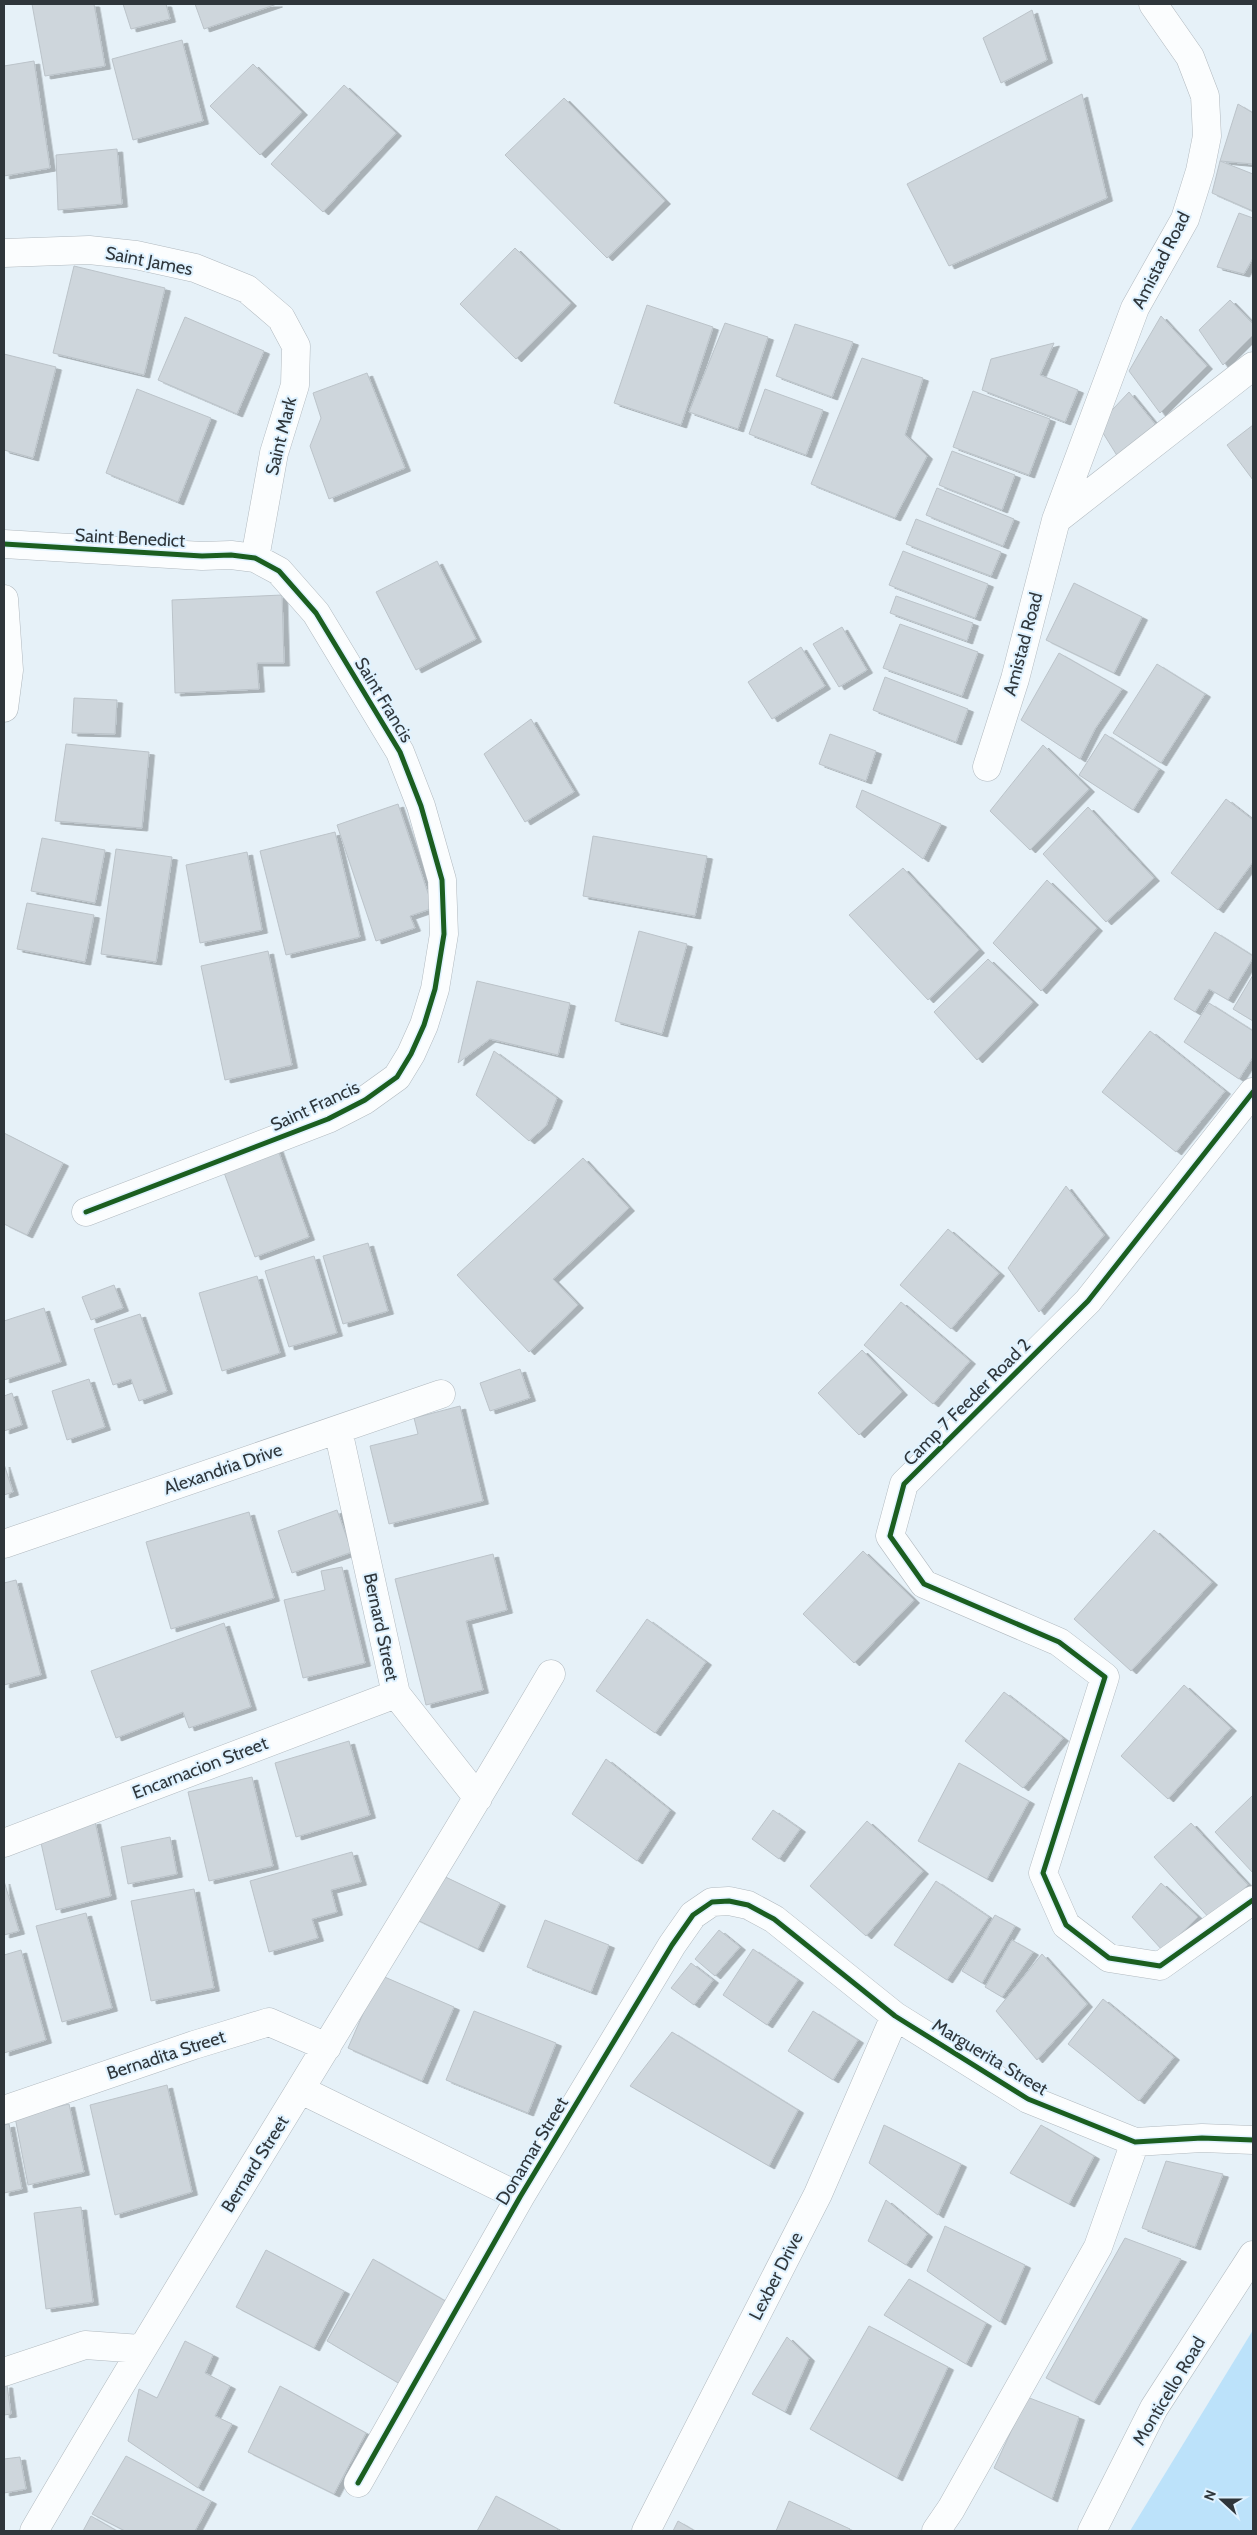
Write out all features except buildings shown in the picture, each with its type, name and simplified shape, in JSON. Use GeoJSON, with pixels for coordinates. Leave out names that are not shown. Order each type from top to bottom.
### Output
{"type":"FeatureCollection","features":[{"type":"Feature","properties":{"kind":"street","name":"Amistad Road"},"geometry":{"type":"LineString","coordinates":[[988,767],[1014,679],[1056,520],[1135,308],[1185,219],[1200,171],[1207,136],[1205,96],[1190,57],[1153,4]]}},
{"type":"Feature","properties":{"kind":"street","name":"Saint James"},"geometry":{"type":"LineString","coordinates":[[4,253],[89,250],[136,255],[195,268],[247,289],[281,318]]}},
{"type":"Feature","properties":{"kind":"street","name":"Saint Mark"},"geometry":{"type":"LineString","coordinates":[[256,558],[274,453],[294,385],[296,346],[281,318]]}},
{"type":"Feature","properties":{"kind":"street"},"geometry":{"type":"LineString","coordinates":[[1056,520],[1253,366]]}},
{"type":"Feature","properties":{"kind":"street","name":"Saint Benedict"},"geometry":{"type":"LineString","coordinates":[[4,544],[256,558]]}},
{"type":"Feature","properties":{"kind":"street","name":"Saint Francis"},"geometry":{"type":"LineString","coordinates":[[86,1212],[289,1135],[328,1119],[365,1100],[396,1077],[411,1054],[424,1025],[435,989],[444,934],[442,880],[421,806],[400,752],[316,613],[279,571],[256,558]]}},
{"type":"Feature","properties":{"kind":"street"},"geometry":{"type":"LineString","coordinates":[[4,599],[9,670],[4,708]]}},
{"type":"Feature","properties":{"kind":"street","name":"Camp 7 Feeder Road 2"},"geometry":{"type":"LineString","coordinates":[[1253,1092],[1088,1300],[904,1484],[890,1536],[924,1584],[1059,1642],[1105,1677],[1043,1873],[1066,1925],[1109,1958],[1160,1966],[1253,1900]]}},
{"type":"Feature","properties":{"kind":"street","name":"Alexandria Drive"},"geometry":{"type":"LineString","coordinates":[[4,1544],[441,1394]]}},
{"type":"Feature","properties":{"kind":"street","name":"Bernard Street"},"geometry":{"type":"LineString","coordinates":[[338,1430],[396,1694],[478,1798]]}},
{"type":"Feature","properties":{"kind":"street","name":"Bernard Street"},"geometry":{"type":"LineString","coordinates":[[34,2531],[141,2348],[301,2090],[551,1674]]}},
{"type":"Feature","properties":{"kind":"street","name":"Encarnacion Street"},"geometry":{"type":"LineString","coordinates":[[4,1843],[396,1694]]}},
{"type":"Feature","properties":{"kind":"street","name":"Donamar Street"},"geometry":{"type":"LineString","coordinates":[[358,2483],[520,2197],[672,1945],[694,1915],[712,1902],[729,1900],[748,1906],[774,1919]]}},
{"type":"Feature","properties":{"kind":"street","name":"Marguerita Street"},"geometry":{"type":"LineString","coordinates":[[774,1919],[895,2016],[1028,2099],[1135,2142],[1202,2138],[1253,2140]]}},
{"type":"Feature","properties":{"kind":"street","name":"Lexber Drive"},"geometry":{"type":"LineString","coordinates":[[646,2531],[818,2194],[895,2016]]}},
{"type":"Feature","properties":{"kind":"street","name":"Bernadita Street"},"geometry":{"type":"LineString","coordinates":[[4,2110],[194,2045],[269,2022],[327,2047]]}},
{"type":"Feature","properties":{"kind":"street"},"geometry":{"type":"LineString","coordinates":[[301,2090],[520,2197]]}},
{"type":"Feature","properties":{"kind":"street"},"geometry":{"type":"LineString","coordinates":[[936,2531],[951,2509],[1098,2247],[1135,2142]]}},
{"type":"Feature","properties":{"kind":"street","name":"Monticello Road"},"geometry":{"type":"LineString","coordinates":[[1092,2531],[1154,2408],[1253,2255]]}},
{"type":"Feature","properties":{"kind":"street"},"geometry":{"type":"LineString","coordinates":[[4,2372],[85,2346],[141,2348]]}},
{"type":"Feature","properties":{"kind":"shaded area"},"geometry":{"type":"Polygon","coordinates":[[[1253,2330],[1253,2531],[1130,2531],[1133,2526],[1253,2330]]]}},
{"type":"Feature","properties":{"kind":"cycle path"},"geometry":{"type":"LineString","coordinates":[[4,544],[202,556],[231,555],[255,558],[279,571],[316,613],[400,752],[421,806],[442,880],[444,934],[435,989],[424,1025],[411,1054],[397,1077],[365,1100],[328,1119],[86,1212]]}},
{"type":"Feature","properties":{"kind":"cycle path"},"geometry":{"type":"LineString","coordinates":[[1253,1092],[1088,1301],[904,1484],[890,1536],[924,1584],[1059,1642],[1105,1677],[1043,1873],[1066,1925],[1109,1958],[1160,1966],[1253,1900]]}},
{"type":"Feature","properties":{"kind":"cycle path"},"geometry":{"type":"LineString","coordinates":[[358,2483],[520,2197],[672,1945],[693,1915],[712,1902],[729,1901],[748,1905],[774,1919],[895,2016],[1028,2099],[1135,2142],[1202,2138],[1253,2140]]}}]}
